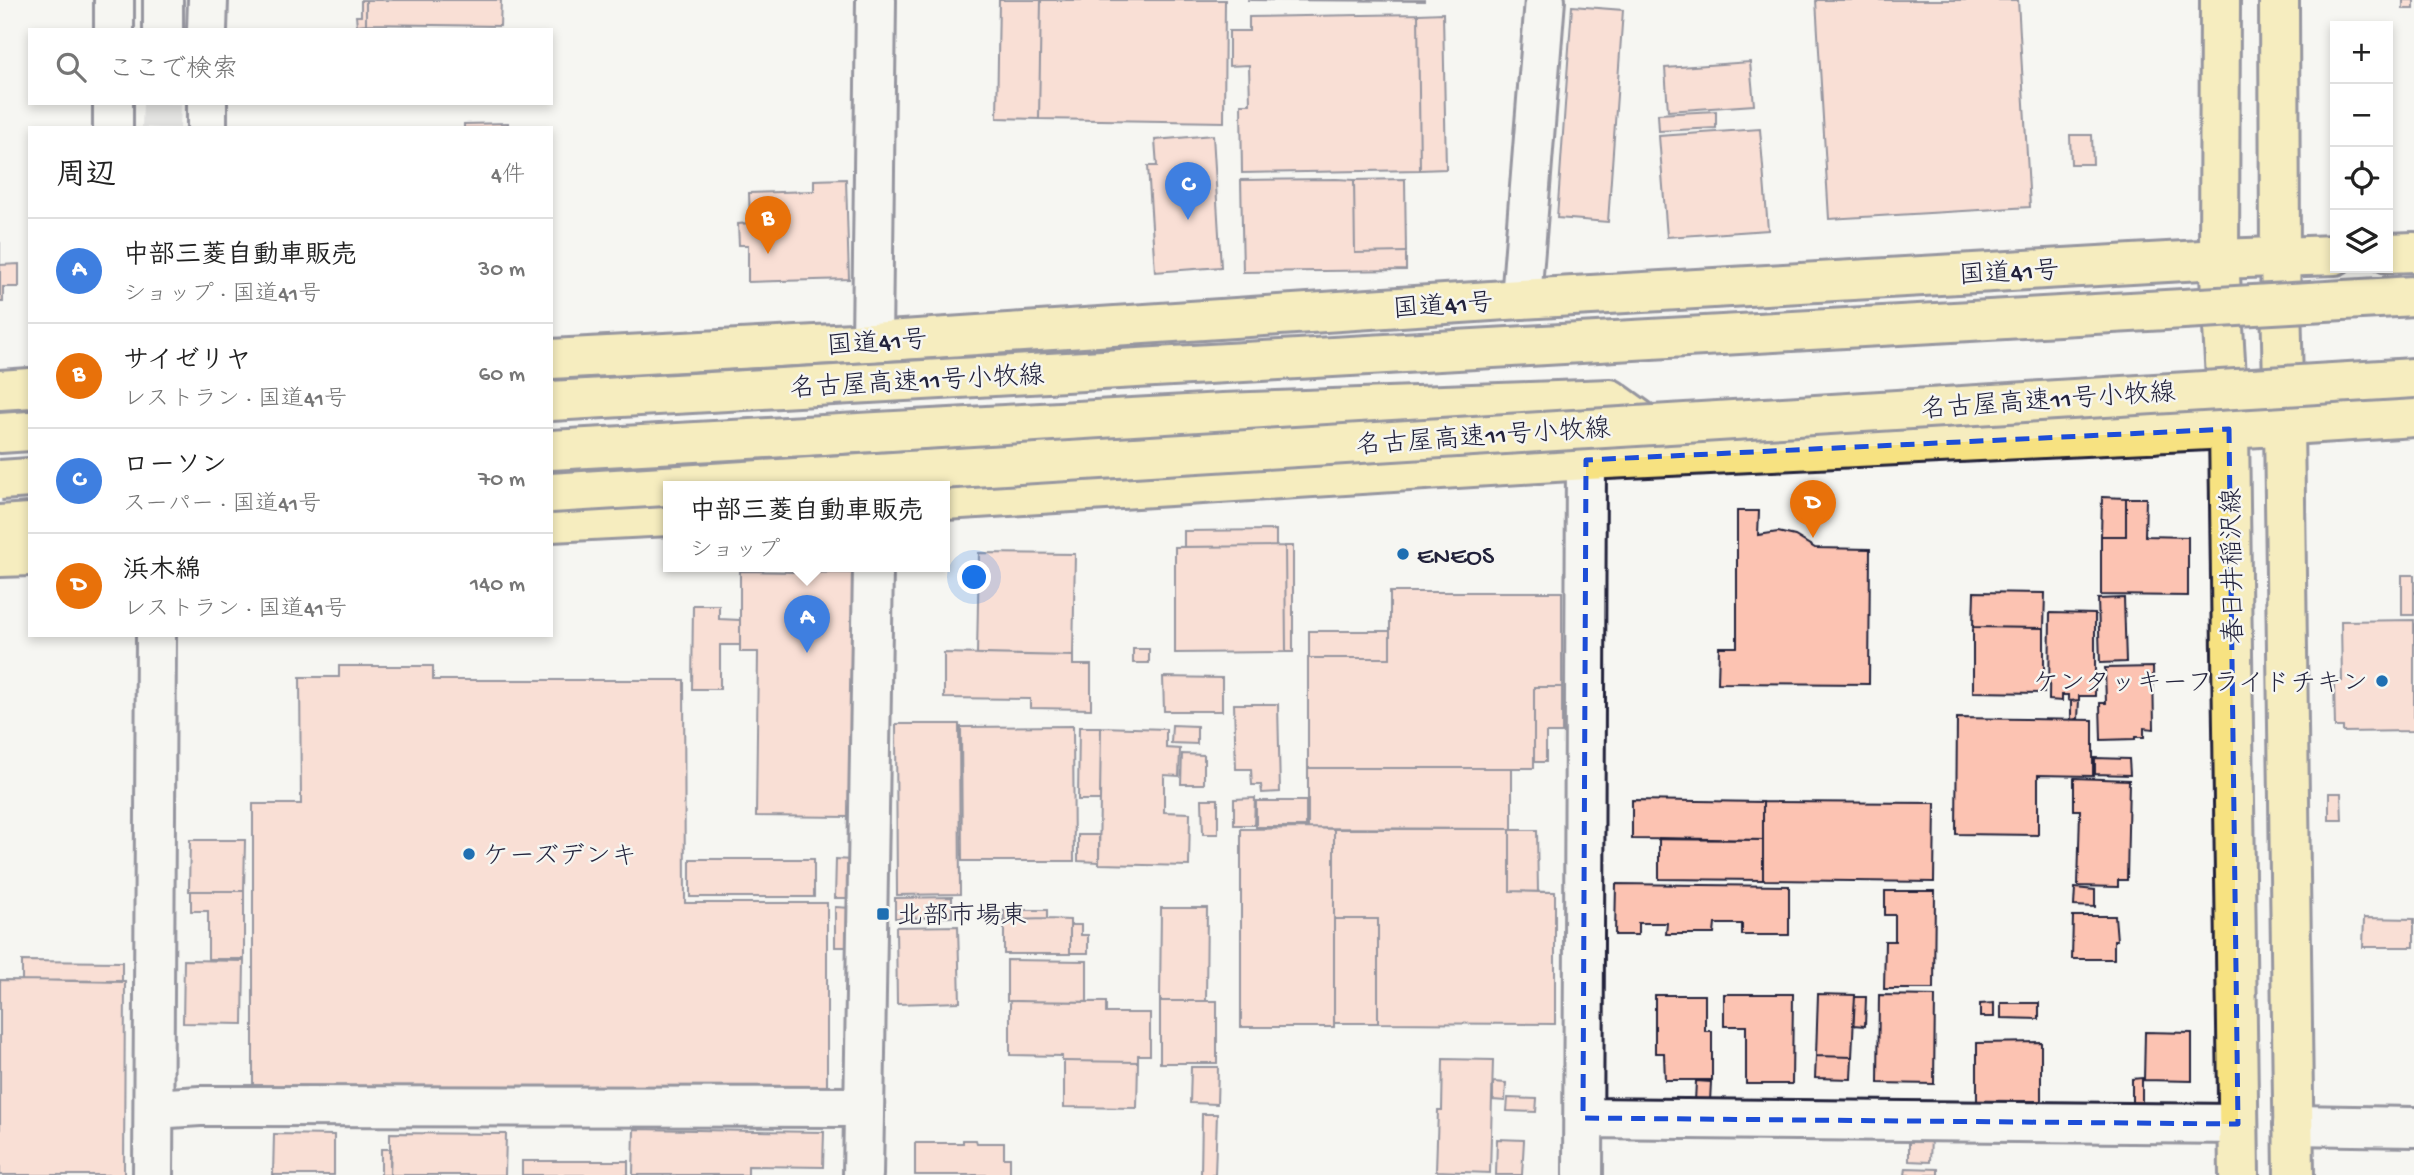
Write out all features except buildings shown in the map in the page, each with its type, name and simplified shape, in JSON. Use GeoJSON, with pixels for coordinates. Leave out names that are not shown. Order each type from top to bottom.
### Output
{"type":"FeatureCollection","features":[{"type":"Feature","properties":{"kind":"main road","name":"春日井稲沢線"},"geometry":{"type":"LineString","coordinates":[[2220,0],[2219,259],[2229,429],[2239,1175]]}},
{"type":"Feature","properties":{"kind":"main road","name":"春日井稲沢線"},"geometry":{"type":"LineString","coordinates":[[2279,0],[2280,258],[2294,1175]]}},
{"type":"Feature","properties":{"kind":"main road"},"geometry":{"type":"LineString","coordinates":[[2393,253],[2414,252]]}},
{"type":"Feature","properties":{"kind":"main road","name":"国道41号"},"geometry":{"type":"LineString","coordinates":[[553,359],[872,342],[1521,299],[2219,259],[2330,256]]}},
{"type":"Feature","properties":{"kind":"main road","name":"名古屋高速11号小牧線"},"geometry":{"type":"LineString","coordinates":[[553,401],[2414,296]]}},
{"type":"Feature","properties":{"kind":"main road","name":"名古屋高速11号小牧線"},"geometry":{"type":"LineString","coordinates":[[745,481],[2414,378]]}},
{"type":"Feature","properties":{"kind":"main road"},"geometry":{"type":"LineString","coordinates":[[0,390],[28,388]]}},
{"type":"Feature","properties":{"kind":"main road"},"geometry":{"type":"LineString","coordinates":[[553,450],[1223,413],[1610,399],[1656,432],[2111,404],[2155,433]]}},
{"type":"Feature","properties":{"kind":"main road"},"geometry":{"type":"LineString","coordinates":[[950,500],[1586,460],[2155,433],[2414,417]]}},
{"type":"Feature","properties":{"kind":"main road"},"geometry":{"type":"LineString","coordinates":[[0,433],[28,431]]}},
{"type":"Feature","properties":{"kind":"main road"},"geometry":{"type":"LineString","coordinates":[[0,480],[28,478]]}},
{"type":"Feature","properties":{"kind":"main road","name":"名古屋高速11号小牧線"},"geometry":{"type":"LineString","coordinates":[[553,493],[663,486]]}},
{"type":"Feature","properties":{"kind":"main road"},"geometry":{"type":"LineString","coordinates":[[553,522],[663,516]]}},
{"type":"Feature","properties":{"kind":"main road"},"geometry":{"type":"LineString","coordinates":[[0,525],[28,523]]}},
{"type":"Feature","properties":{"kind":"main road"},"geometry":{"type":"LineString","coordinates":[[0,557],[28,555]]}},
{"type":"Feature","properties":{"kind":"street"},"geometry":{"type":"LineString","coordinates":[[114,0],[114,28]]}},
{"type":"Feature","properties":{"kind":"street"},"geometry":{"type":"LineString","coordinates":[[163,0],[163,28]]}},
{"type":"Feature","properties":{"kind":"street"},"geometry":{"type":"LineString","coordinates":[[207,28],[208,0]]}},
{"type":"Feature","properties":{"kind":"street"},"geometry":{"type":"LineString","coordinates":[[872,342],[876,0]]}},
{"type":"Feature","properties":{"kind":"street"},"geometry":{"type":"LineString","coordinates":[[1521,299],[1545,0]]}},
{"type":"Feature","properties":{"kind":"street"},"geometry":{"type":"LineString","coordinates":[[113,105],[113,126]]}},
{"type":"Feature","properties":{"kind":"street"},"geometry":{"type":"LineString","coordinates":[[206,126],[207,105]]}},
{"type":"Feature","properties":{"kind":"street"},"geometry":{"type":"LineString","coordinates":[[1583,1175],[1586,460]]}},
{"type":"Feature","properties":{"kind":"street"},"geometry":{"type":"LineString","coordinates":[[863,1175],[873,572]]}},
{"type":"Feature","properties":{"kind":"street"},"geometry":{"type":"LineString","coordinates":[[153,1175],[156,637]]}},
{"type":"Feature","properties":{"kind":"street"},"geometry":{"type":"LineString","coordinates":[[154,1109],[200,1106],[863,1107]]}},
{"type":"Feature","properties":{"kind":"street"},"geometry":{"type":"LineString","coordinates":[[1583,1118],[2238,1124]]}},
{"type":"Feature","properties":{"kind":"street"},"geometry":{"type":"LineString","coordinates":[[2293,1125],[2414,1126]]}},
{"type":"Feature","properties":{"kind":"highlighted area"},"geometry":{"type":"Polygon","coordinates":[[[2229,429],[2238,1124],[1583,1118],[1586,460],[2229,429]]]}},
{"type":"Feature","properties":{"kind":"tunnel"},"geometry":{"type":"LineString","coordinates":[[161,126],[162,105]]}},
{"type":"Feature","properties":{"kind":"place","name":"ローソン"},"geometry":{"type":"Point","coordinates":[1188,220]}},
{"type":"Feature","properties":{"kind":"place","name":"サイゼリヤ"},"geometry":{"type":"Point","coordinates":[768,254]}},
{"type":"Feature","properties":{"kind":"place","name":"浜木綿"},"geometry":{"type":"Point","coordinates":[1813,538]}},
{"type":"Feature","properties":{"kind":"place","name":"ENEOS"},"geometry":{"type":"Point","coordinates":[1403,554]}},
{"type":"Feature","properties":{"kind":"place","name":"中部三菱自動車販売"},"geometry":{"type":"Point","coordinates":[807,653]}},
{"type":"Feature","properties":{"kind":"place","name":"ケンタッキーフライドチキン"},"geometry":{"type":"Point","coordinates":[2382,681]}},
{"type":"Feature","properties":{"kind":"place","name":"ケーズデンキ"},"geometry":{"type":"Point","coordinates":[469,854]}},
{"type":"Feature","properties":{"kind":"place","name":"北部市場東"},"geometry":{"type":"Point","coordinates":[883,914]}}]}
